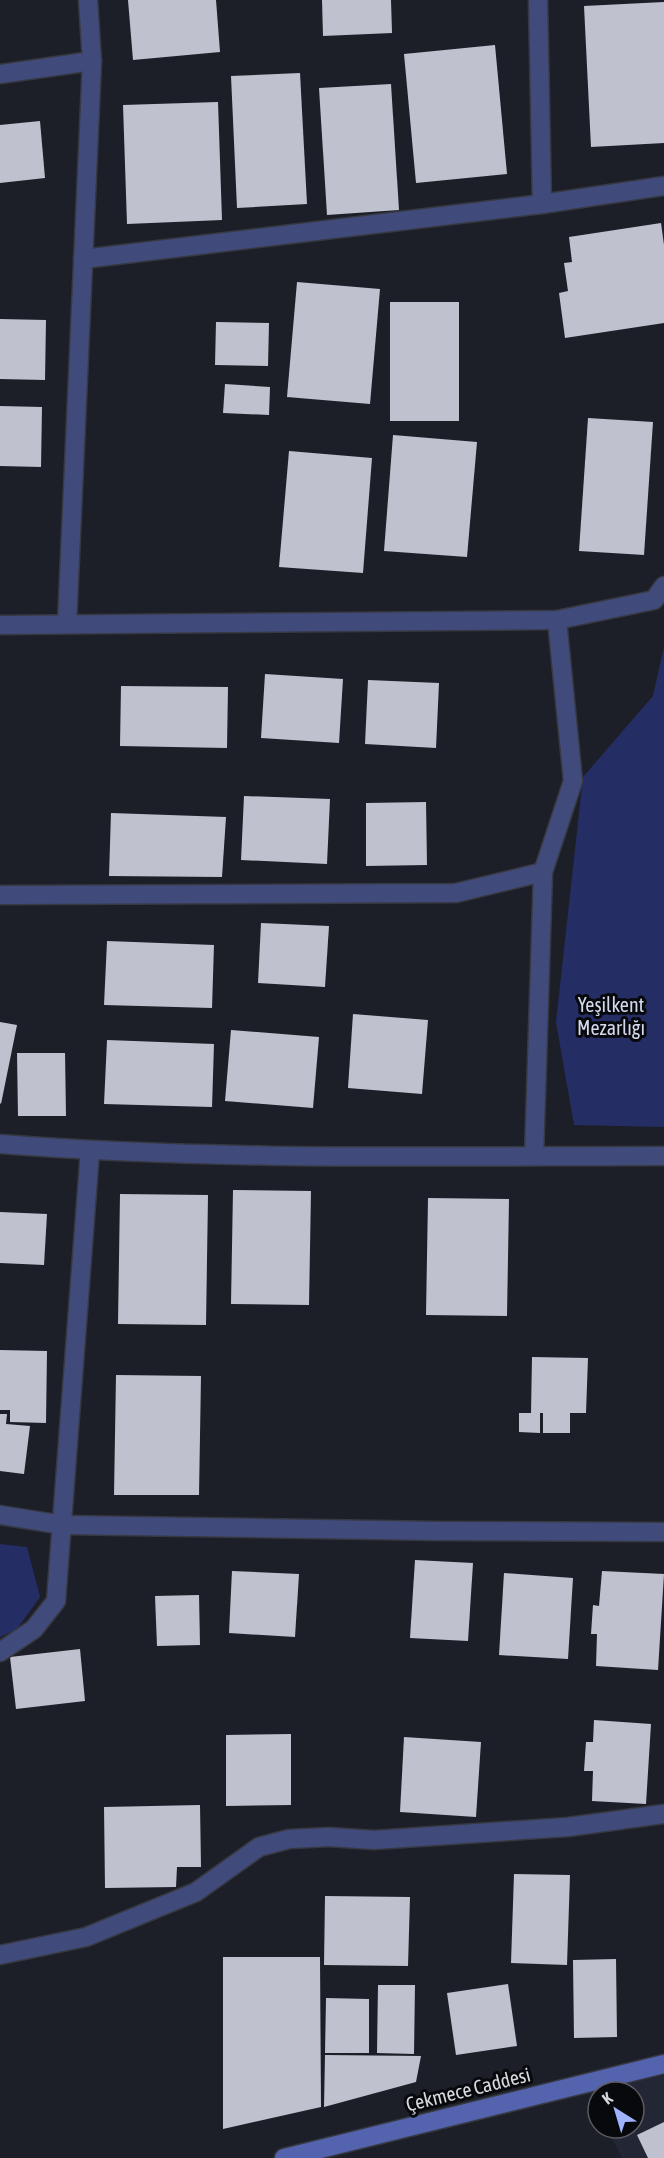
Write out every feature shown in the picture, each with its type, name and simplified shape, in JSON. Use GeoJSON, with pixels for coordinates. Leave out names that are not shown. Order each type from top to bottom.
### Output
{"type":"FeatureCollection","features":[{"type":"Feature","properties":{"kind":"main road","name":"Çekmece Caddesi"},"geometry":{"type":"LineString","coordinates":[[284,2158],[664,2064]]}},
{"type":"Feature","properties":{"kind":"street"},"geometry":{"type":"LineString","coordinates":[[67,624],[92,61],[88,0]]}},
{"type":"Feature","properties":{"kind":"street"},"geometry":{"type":"LineString","coordinates":[[538,0],[542,204]]}},
{"type":"Feature","properties":{"kind":"street"},"geometry":{"type":"LineString","coordinates":[[0,74],[92,61]]}},
{"type":"Feature","properties":{"kind":"street"},"geometry":{"type":"LineString","coordinates":[[83,259],[542,204],[664,186]]}},
{"type":"Feature","properties":{"kind":"street"},"geometry":{"type":"LineString","coordinates":[[0,625],[557,620],[654,600],[664,586]]}},
{"type":"Feature","properties":{"kind":"street"},"geometry":{"type":"LineString","coordinates":[[534,1156],[543,872],[573,781],[557,620]]}},
{"type":"Feature","properties":{"kind":"street"},"geometry":{"type":"LineString","coordinates":[[0,895],[456,893],[543,872]]}},
{"type":"Feature","properties":{"kind":"street"},"geometry":{"type":"LineString","coordinates":[[0,1144],[90,1151],[392,1158],[664,1156]]}},
{"type":"Feature","properties":{"kind":"street"},"geometry":{"type":"LineString","coordinates":[[0,1652],[34,1629],[56,1601],[90,1151]]}},
{"type":"Feature","properties":{"kind":"street"},"geometry":{"type":"LineString","coordinates":[[0,1515],[63,1526],[664,1532]]}},
{"type":"Feature","properties":{"kind":"street"},"geometry":{"type":"LineString","coordinates":[[0,1955],[86,1937],[196,1892],[259,1847],[289,1839],[329,1837],[374,1840],[454,1835],[568,1827],[664,1814]]}},
{"type":"Feature","properties":{"kind":"shaded area"},"geometry":{"type":"Polygon","coordinates":[[[664,2075],[664,2158],[622,2158],[613,2140],[646,2140],[646,2080],[641,2080],[664,2075]]]}},
{"type":"Feature","properties":{"kind":"green space","name":"Yeşilkent Mezarlığı"},"geometry":{"type":"Polygon","coordinates":[[[664,647],[664,1127],[574,1125],[556,1022],[583,777],[653,696],[664,647]]]}},
{"type":"Feature","properties":{"kind":"green space"},"geometry":{"type":"Polygon","coordinates":[[[0,1544],[27,1547],[40,1597],[17,1629],[0,1637],[0,1544]]]}},
{"type":"Feature","properties":{"kind":"building"},"geometry":{"type":"Polygon","coordinates":[[[128,0],[216,0],[220,52],[133,60],[128,0]]]}},
{"type":"Feature","properties":{"kind":"building"},"geometry":{"type":"Polygon","coordinates":[[[322,0],[391,0],[392,33],[323,36],[322,0]]]}},
{"type":"Feature","properties":{"kind":"building"},"geometry":{"type":"Polygon","coordinates":[[[664,2],[664,143],[591,147],[584,6],[664,2]]]}},
{"type":"Feature","properties":{"kind":"building"},"geometry":{"type":"Polygon","coordinates":[[[495,45],[507,174],[416,183],[404,54],[495,45]]]}},
{"type":"Feature","properties":{"kind":"building"},"geometry":{"type":"Polygon","coordinates":[[[300,73],[307,204],[237,208],[231,76],[300,73]]]}},
{"type":"Feature","properties":{"kind":"building"},"geometry":{"type":"Polygon","coordinates":[[[391,84],[399,210],[327,215],[319,88],[391,84]]]}},
{"type":"Feature","properties":{"kind":"building"},"geometry":{"type":"Polygon","coordinates":[[[218,102],[222,220],[127,224],[123,105],[218,102]]]}},
{"type":"Feature","properties":{"kind":"building"},"geometry":{"type":"Polygon","coordinates":[[[40,121],[45,178],[0,183],[0,125],[40,121]]]}},
{"type":"Feature","properties":{"kind":"building"},"geometry":{"type":"Polygon","coordinates":[[[661,223],[664,245],[664,323],[565,338],[559,293],[568,291],[564,263],[572,262],[569,237],[661,223]]]}},
{"type":"Feature","properties":{"kind":"building"},"geometry":{"type":"Polygon","coordinates":[[[297,282],[380,289],[370,404],[287,397],[297,282]]]}},
{"type":"Feature","properties":{"kind":"building"},"geometry":{"type":"Polygon","coordinates":[[[390,302],[459,302],[459,421],[390,421],[390,302]]]}},
{"type":"Feature","properties":{"kind":"building"},"geometry":{"type":"Polygon","coordinates":[[[0,319],[46,320],[45,380],[0,379],[0,319]]]}},
{"type":"Feature","properties":{"kind":"building"},"geometry":{"type":"Polygon","coordinates":[[[216,322],[269,323],[268,366],[215,365],[216,322]]]}},
{"type":"Feature","properties":{"kind":"building"},"geometry":{"type":"Polygon","coordinates":[[[225,384],[270,387],[269,415],[223,413],[225,384]]]}},
{"type":"Feature","properties":{"kind":"building"},"geometry":{"type":"Polygon","coordinates":[[[0,406],[42,407],[41,467],[0,466],[0,406]]]}},
{"type":"Feature","properties":{"kind":"building"},"geometry":{"type":"Polygon","coordinates":[[[588,418],[653,422],[644,555],[579,551],[588,418]]]}},
{"type":"Feature","properties":{"kind":"building"},"geometry":{"type":"Polygon","coordinates":[[[393,435],[477,442],[467,557],[384,551],[393,435]]]}},
{"type":"Feature","properties":{"kind":"building"},"geometry":{"type":"Polygon","coordinates":[[[289,451],[372,458],[363,573],[279,567],[289,451]]]}},
{"type":"Feature","properties":{"kind":"building"},"geometry":{"type":"Polygon","coordinates":[[[265,674],[343,679],[339,743],[261,738],[265,674]]]}},
{"type":"Feature","properties":{"kind":"building"},"geometry":{"type":"Polygon","coordinates":[[[368,680],[439,683],[436,748],[365,744],[368,680]]]}},
{"type":"Feature","properties":{"kind":"building"},"geometry":{"type":"Polygon","coordinates":[[[121,686],[228,687],[227,748],[120,746],[121,686]]]}},
{"type":"Feature","properties":{"kind":"building"},"geometry":{"type":"Polygon","coordinates":[[[244,796],[330,799],[327,864],[241,860],[244,796]]]}},
{"type":"Feature","properties":{"kind":"building"},"geometry":{"type":"Polygon","coordinates":[[[426,802],[427,865],[366,866],[366,803],[426,802]]]}},
{"type":"Feature","properties":{"kind":"building"},"geometry":{"type":"Polygon","coordinates":[[[111,813],[226,817],[222,877],[109,876],[111,813]]]}},
{"type":"Feature","properties":{"kind":"building"},"geometry":{"type":"Polygon","coordinates":[[[261,923],[329,926],[325,987],[258,983],[261,923]]]}},
{"type":"Feature","properties":{"kind":"building"},"geometry":{"type":"Polygon","coordinates":[[[107,941],[214,945],[212,1008],[104,1005],[107,941]]]}},
{"type":"Feature","properties":{"kind":"building"},"geometry":{"type":"Polygon","coordinates":[[[353,1014],[428,1020],[422,1094],[348,1088],[353,1014]]]}},
{"type":"Feature","properties":{"kind":"building"},"geometry":{"type":"Polygon","coordinates":[[[0,1022],[17,1025],[1,1104],[0,1103],[0,1022]]]}},
{"type":"Feature","properties":{"kind":"building"},"geometry":{"type":"Polygon","coordinates":[[[231,1030],[319,1037],[313,1108],[225,1101],[231,1030]]]}},
{"type":"Feature","properties":{"kind":"building"},"geometry":{"type":"Polygon","coordinates":[[[107,1040],[214,1044],[212,1107],[104,1104],[107,1040]]]}},
{"type":"Feature","properties":{"kind":"building"},"geometry":{"type":"Polygon","coordinates":[[[17,1053],[65,1053],[66,1116],[18,1116],[17,1053]]]}},
{"type":"Feature","properties":{"kind":"building"},"geometry":{"type":"Polygon","coordinates":[[[233,1190],[311,1191],[309,1305],[231,1304],[233,1190]]]}},
{"type":"Feature","properties":{"kind":"building"},"geometry":{"type":"Polygon","coordinates":[[[120,1194],[208,1195],[206,1325],[118,1324],[120,1194]]]}},
{"type":"Feature","properties":{"kind":"building"},"geometry":{"type":"Polygon","coordinates":[[[428,1198],[509,1199],[507,1316],[426,1315],[428,1198]]]}},
{"type":"Feature","properties":{"kind":"building"},"geometry":{"type":"Polygon","coordinates":[[[0,1212],[47,1214],[44,1265],[0,1263],[0,1212]]]}},
{"type":"Feature","properties":{"kind":"building"},"geometry":{"type":"Polygon","coordinates":[[[0,1350],[47,1351],[46,1423],[10,1422],[10,1410],[0,1410],[0,1350]]]}},
{"type":"Feature","properties":{"kind":"building"},"geometry":{"type":"Polygon","coordinates":[[[532,1357],[588,1358],[586,1413],[570,1413],[570,1433],[543,1433],[543,1413],[540,1413],[540,1433],[519,1432],[519,1413],[531,1413],[532,1357]]]}},
{"type":"Feature","properties":{"kind":"building"},"geometry":{"type":"Polygon","coordinates":[[[116,1375],[201,1376],[199,1495],[114,1495],[116,1375]]]}},
{"type":"Feature","properties":{"kind":"building"},"geometry":{"type":"Polygon","coordinates":[[[0,1414],[7,1414],[6,1424],[30,1426],[24,1474],[0,1471],[0,1414]]]}},
{"type":"Feature","properties":{"kind":"building"},"geometry":{"type":"Polygon","coordinates":[[[415,1560],[473,1563],[468,1641],[410,1638],[415,1560]]]}},
{"type":"Feature","properties":{"kind":"building"},"geometry":{"type":"Polygon","coordinates":[[[232,1571],[299,1574],[295,1637],[229,1633],[232,1571]]]}},
{"type":"Feature","properties":{"kind":"building"},"geometry":{"type":"Polygon","coordinates":[[[602,1571],[664,1574],[658,1670],[596,1666],[597,1634],[591,1634],[593,1605],[599,1606],[602,1571]]]}},
{"type":"Feature","properties":{"kind":"building"},"geometry":{"type":"Polygon","coordinates":[[[504,1573],[573,1578],[568,1659],[499,1655],[504,1573]]]}},
{"type":"Feature","properties":{"kind":"building"},"geometry":{"type":"Polygon","coordinates":[[[199,1595],[200,1645],[157,1646],[155,1596],[199,1595]]]}},
{"type":"Feature","properties":{"kind":"building"},"geometry":{"type":"Polygon","coordinates":[[[80,1649],[85,1701],[16,1709],[10,1657],[80,1649]]]}},
{"type":"Feature","properties":{"kind":"building"},"geometry":{"type":"Polygon","coordinates":[[[594,1720],[651,1724],[646,1804],[592,1801],[593,1771],[584,1771],[586,1742],[593,1742],[594,1720]]]}},
{"type":"Feature","properties":{"kind":"building"},"geometry":{"type":"Polygon","coordinates":[[[291,1734],[291,1805],[226,1806],[226,1735],[291,1734]]]}},
{"type":"Feature","properties":{"kind":"building"},"geometry":{"type":"Polygon","coordinates":[[[404,1737],[481,1742],[476,1817],[400,1812],[404,1737]]]}},
{"type":"Feature","properties":{"kind":"building"},"geometry":{"type":"Polygon","coordinates":[[[200,1805],[201,1867],[177,1867],[176,1887],[105,1888],[104,1807],[200,1805]]]}},
{"type":"Feature","properties":{"kind":"building"},"geometry":{"type":"Polygon","coordinates":[[[514,1874],[570,1875],[567,1965],[511,1963],[514,1874]]]}},
{"type":"Feature","properties":{"kind":"building"},"geometry":{"type":"Polygon","coordinates":[[[325,1896],[410,1897],[408,1966],[324,1965],[325,1896]]]}},
{"type":"Feature","properties":{"kind":"building"},"geometry":{"type":"Polygon","coordinates":[[[223,1957],[320,1957],[321,2107],[223,2129],[223,1957]]]}},
{"type":"Feature","properties":{"kind":"building"},"geometry":{"type":"Polygon","coordinates":[[[616,1959],[617,2037],[574,2038],[573,1960],[616,1959]]]}},
{"type":"Feature","properties":{"kind":"building"},"geometry":{"type":"Polygon","coordinates":[[[508,1984],[517,2046],[456,2055],[447,1993],[508,1984]]]}},
{"type":"Feature","properties":{"kind":"building"},"geometry":{"type":"Polygon","coordinates":[[[378,1985],[415,1985],[414,2054],[377,2053],[378,1985]]]}},
{"type":"Feature","properties":{"kind":"building"},"geometry":{"type":"Polygon","coordinates":[[[326,1998],[369,1999],[369,2053],[325,2053],[326,1998]]]}},
{"type":"Feature","properties":{"kind":"building"},"geometry":{"type":"Polygon","coordinates":[[[325,2055],[421,2056],[416,2082],[324,2107],[325,2055]]]}},
{"type":"Feature","properties":{"kind":"building"},"geometry":{"type":"Polygon","coordinates":[[[664,2122],[664,2158],[648,2158],[639,2140],[646,2140],[646,2131],[664,2122]]]}}]}
